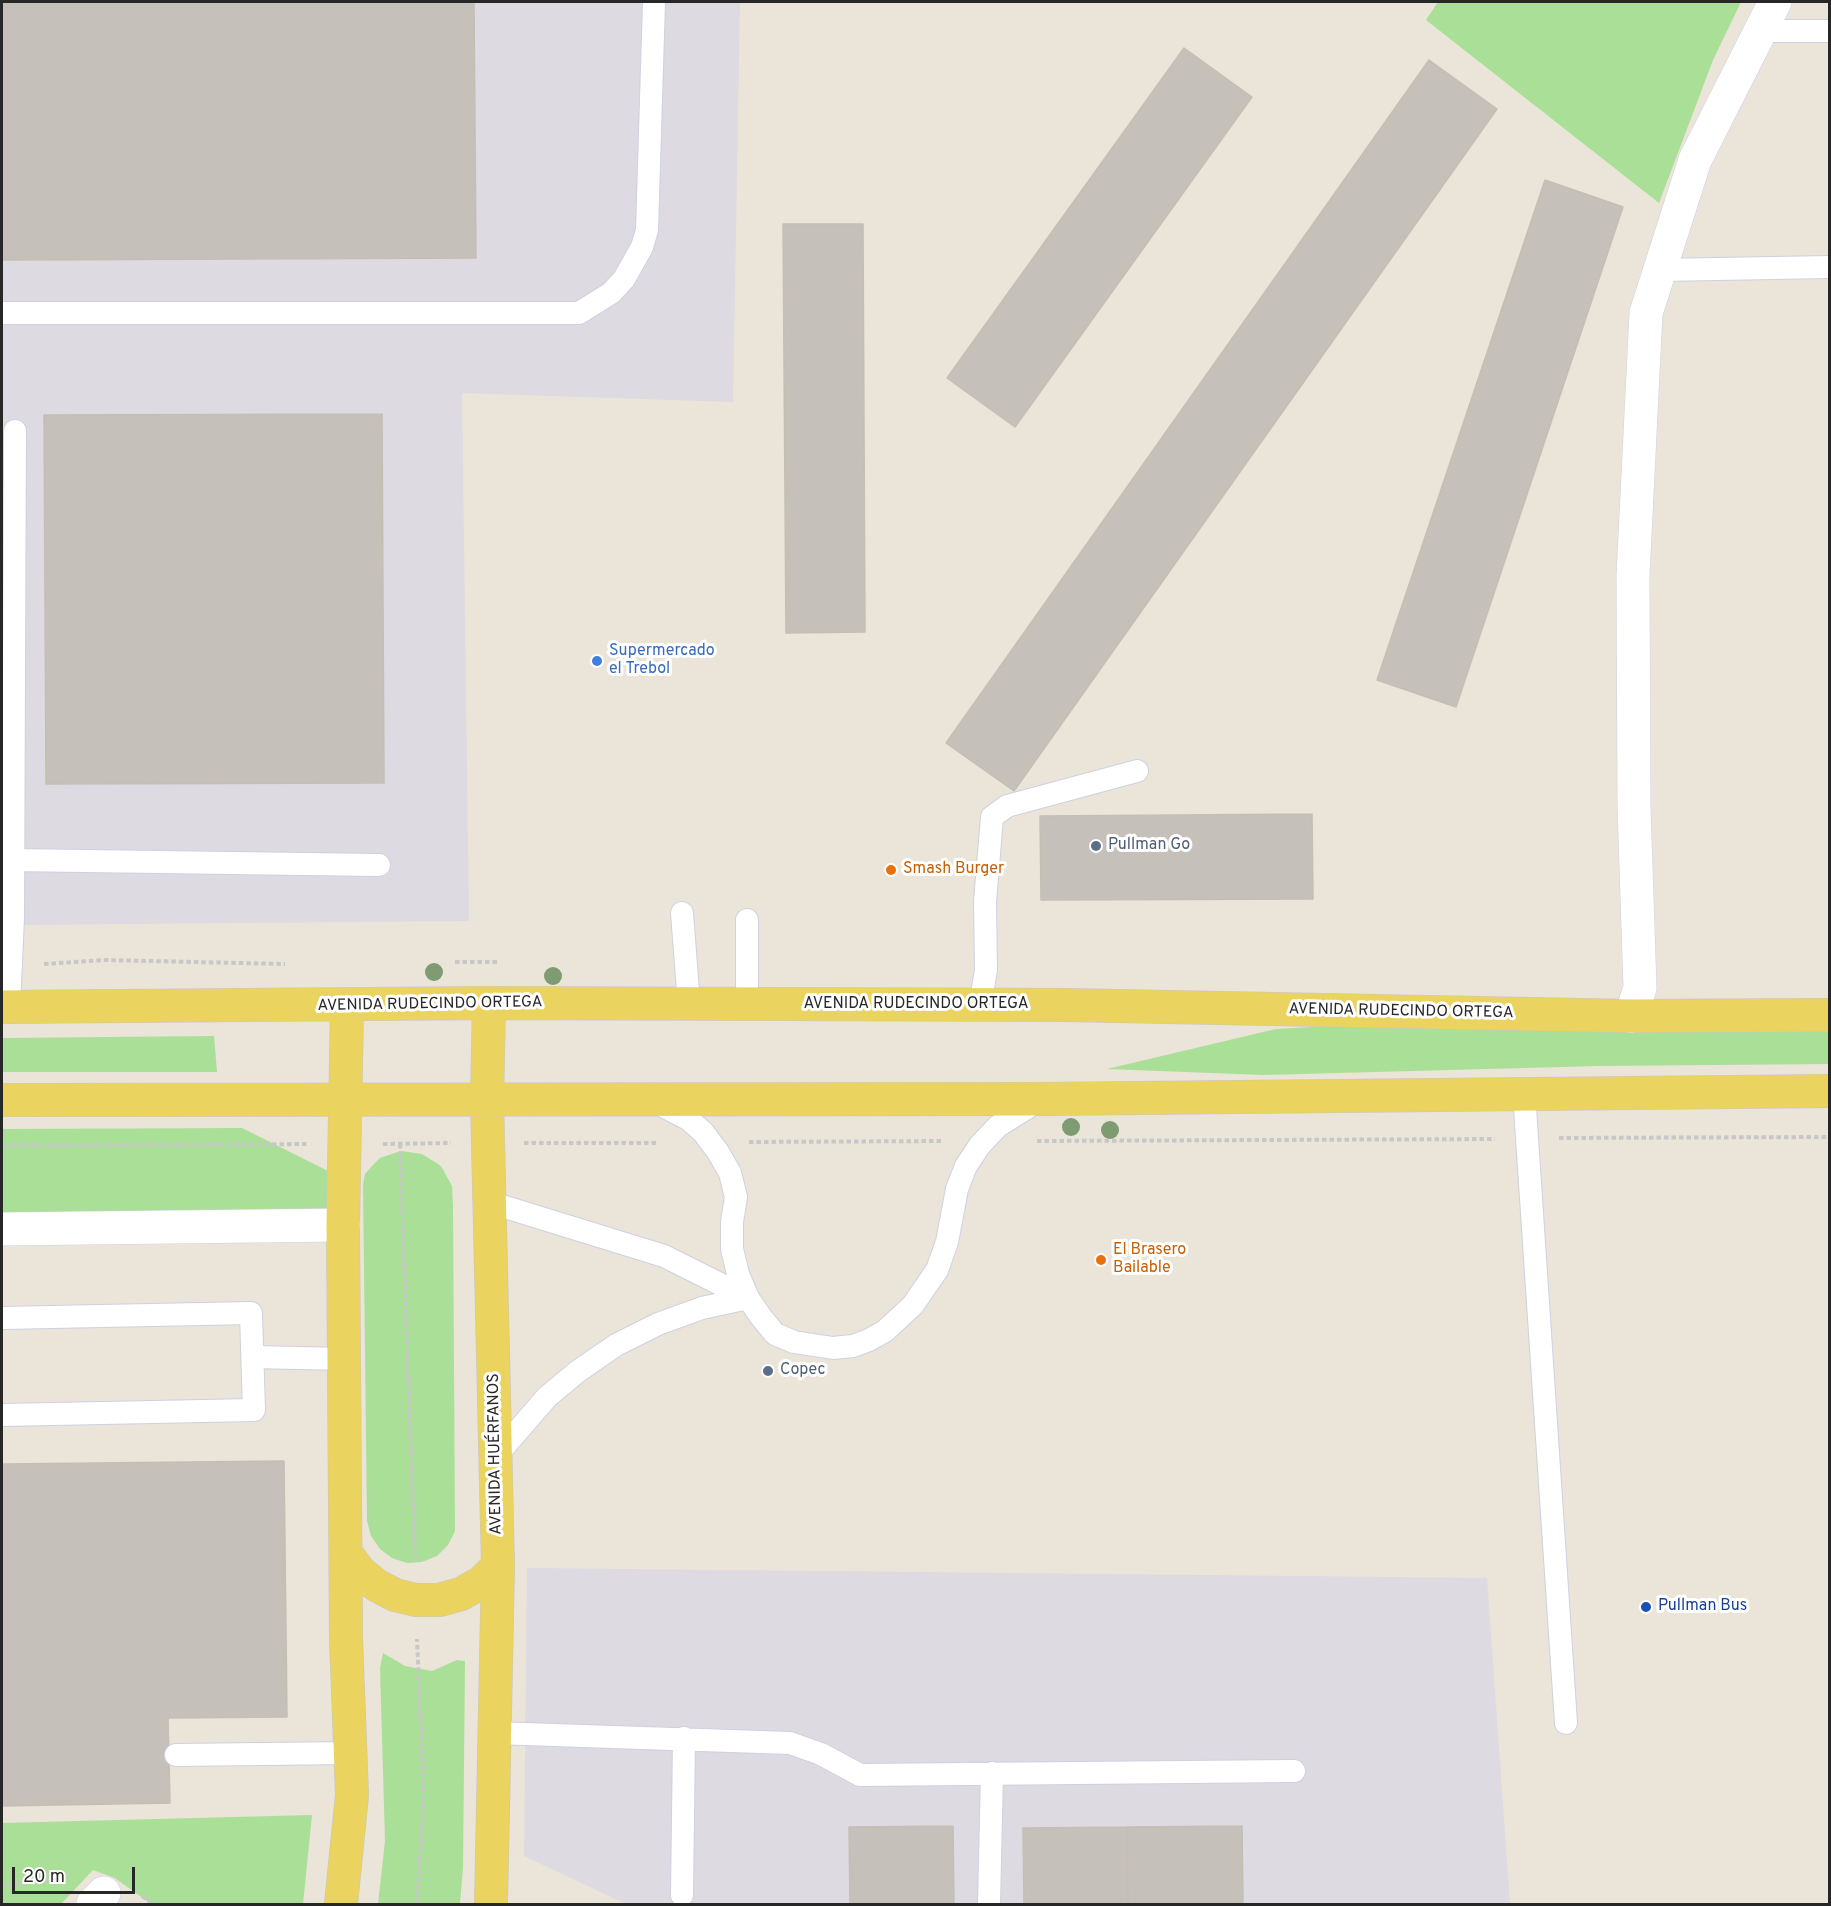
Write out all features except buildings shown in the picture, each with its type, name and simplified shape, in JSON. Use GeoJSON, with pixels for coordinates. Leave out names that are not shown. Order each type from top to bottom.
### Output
{"type":"FeatureCollection","features":[{"type":"Feature","properties":{"kind":"main road","name":"AVENIDA RUDECINDO ORTEGA"},"geometry":{"type":"LineString","coordinates":[[5,1007],[347,1006],[489,1003],[980,1005],[1631,1016],[1830,1016]]}},
{"type":"Feature","properties":{"kind":"main road","name":"AVENIDA HUÉRFANOS"},"geometry":{"type":"LineString","coordinates":[[489,1003],[487,1100],[498,1566],[490,1905]]}},
{"type":"Feature","properties":{"kind":"main road"},"geometry":{"type":"LineString","coordinates":[[341,1905],[352,1796],[346,1553],[343,1225],[347,1006]]}},
{"type":"Feature","properties":{"kind":"main road"},"geometry":{"type":"LineString","coordinates":[[2,1101],[1042,1099],[1830,1091]]}},
{"type":"Feature","properties":{"kind":"main road"},"geometry":{"type":"LineString","coordinates":[[346,1553],[359,1570],[376,1585],[394,1595],[416,1600],[439,1600],[461,1594],[482,1582],[498,1566]]}},
{"type":"Feature","properties":{"kind":"street"},"geometry":{"type":"LineString","coordinates":[[1631,1016],[1640,988],[1634,807],[1633,576],[1646,313],[1695,160],[1775,2]]}},
{"type":"Feature","properties":{"kind":"street"},"geometry":{"type":"LineString","coordinates":[[2,1228],[343,1225]]}},
{"type":"Feature","properties":{"kind":"lane"},"geometry":{"type":"LineString","coordinates":[[2,314],[579,313],[611,293],[624,279],[642,247],[647,230],[654,2]]}},
{"type":"Feature","properties":{"kind":"lane"},"geometry":{"type":"LineString","coordinates":[[1760,31],[1830,31]]}},
{"type":"Feature","properties":{"kind":"lane"},"geometry":{"type":"LineString","coordinates":[[1660,270],[1830,267]]}},
{"type":"Feature","properties":{"kind":"lane"},"geometry":{"type":"LineString","coordinates":[[5,1007],[12,860],[15,431]]}},
{"type":"Feature","properties":{"kind":"lane"},"geometry":{"type":"LineString","coordinates":[[980,1005],[986,970],[985,902],[992,817],[1007,806],[1137,771]]}},
{"type":"Feature","properties":{"kind":"lane"},"geometry":{"type":"LineString","coordinates":[[12,860],[379,865]]}},
{"type":"Feature","properties":{"kind":"lane"},"geometry":{"type":"LineString","coordinates":[[682,913],[689,1004]]}},
{"type":"Feature","properties":{"kind":"lane"},"geometry":{"type":"LineString","coordinates":[[747,920],[747,1004]]}},
{"type":"Feature","properties":{"kind":"lane"},"geometry":{"type":"LineString","coordinates":[[1524,1093],[1566,1723]]}},
{"type":"Feature","properties":{"kind":"lane"},"geometry":{"type":"LineString","coordinates":[[651,1100],[688,1119],[711,1142],[730,1173],[736,1197],[732,1222],[732,1249],[738,1274],[748,1298],[775,1334],[794,1342],[823,1347],[853,1346],[885,1331],[913,1305],[937,1270],[947,1242],[957,1189],[966,1166],[983,1141],[998,1126],[1042,1099]]}},
{"type":"Feature","properties":{"kind":"lane"},"geometry":{"type":"LineString","coordinates":[[489,1202],[664,1256],[748,1298]]}},
{"type":"Feature","properties":{"kind":"lane"},"geometry":{"type":"LineString","coordinates":[[496,1456],[547,1397],[577,1372],[616,1345],[658,1324],[702,1308],[748,1298]]}},
{"type":"Feature","properties":{"kind":"lane"},"geometry":{"type":"LineString","coordinates":[[2,1318],[251,1313],[254,1410],[2,1414]]}},
{"type":"Feature","properties":{"kind":"lane"},"geometry":{"type":"LineString","coordinates":[[253,1357],[344,1359]]}},
{"type":"Feature","properties":{"kind":"lane"},"geometry":{"type":"LineString","coordinates":[[495,1733],[790,1743],[821,1754],[860,1775],[1294,1770]]}},
{"type":"Feature","properties":{"kind":"lane"},"geometry":{"type":"LineString","coordinates":[[682,1895],[684,1738]]}},
{"type":"Feature","properties":{"kind":"lane"},"geometry":{"type":"LineString","coordinates":[[176,1755],[351,1753]]}},
{"type":"Feature","properties":{"kind":"lane"},"geometry":{"type":"LineString","coordinates":[[989,1905],[992,1773]]}},
{"type":"Feature","properties":{"kind":"path"},"geometry":{"type":"LineString","coordinates":[[2,1146],[1830,1137]]}},
{"type":"Feature","properties":{"kind":"path"},"geometry":{"type":"LineString","coordinates":[[400,1144],[424,1797],[417,1905]]}},
{"type":"Feature","properties":{"kind":"shaded area"},"geometry":{"type":"Polygon","coordinates":[[[2,2],[740,2],[733,402],[462,393],[469,921],[2,925],[2,2]]]}},
{"type":"Feature","properties":{"kind":"shaded area"},"geometry":{"type":"Polygon","coordinates":[[[527,1568],[1487,1578],[1510,1904],[626,1904],[524,1856],[527,1568]]]}},
{"type":"Feature","properties":{"kind":"green space"},"geometry":{"type":"Polygon","coordinates":[[[1438,2],[1741,2],[1713,60],[1659,203],[1426,20],[1438,2]]]}},
{"type":"Feature","properties":{"kind":"green space"},"geometry":{"type":"Polygon","coordinates":[[[1329,1026],[1829,1028],[1829,1064],[1598,1066],[1264,1075],[1107,1069],[1276,1029],[1329,1026]]]}},
{"type":"Feature","properties":{"kind":"green space"},"geometry":{"type":"Polygon","coordinates":[[[214,1036],[217,1072],[2,1072],[2,1038],[214,1036]]]}},
{"type":"Feature","properties":{"kind":"green space"},"geometry":{"type":"Polygon","coordinates":[[[242,1128],[330,1172],[328,1209],[2,1213],[2,1129],[242,1128]]]}},
{"type":"Feature","properties":{"kind":"green space"},"geometry":{"type":"Polygon","coordinates":[[[401,1151],[422,1154],[441,1166],[452,1186],[453,1206],[455,1531],[448,1545],[437,1556],[422,1562],[407,1563],[392,1558],[380,1549],[371,1536],[367,1521],[363,1185],[365,1174],[380,1158],[401,1151]]]}},
{"type":"Feature","properties":{"kind":"green space"},"geometry":{"type":"Polygon","coordinates":[[[383,1653],[405,1666],[432,1671],[457,1660],[465,1661],[463,1867],[460,1904],[378,1904],[385,1841],[380,1668],[383,1653]]]}},
{"type":"Feature","properties":{"kind":"green space"},"geometry":{"type":"Polygon","coordinates":[[[312,1815],[303,1904],[151,1904],[115,1878],[93,1870],[61,1904],[2,1904],[2,1823],[312,1815]]]}},
{"type":"Feature","properties":{"kind":"place","name":"Supermercado el Trebol"},"geometry":{"type":"Point","coordinates":[597,661]}},
{"type":"Feature","properties":{"kind":"place","name":"Pullman Go"},"geometry":{"type":"Point","coordinates":[1096,846]}},
{"type":"Feature","properties":{"kind":"place","name":"Smash Burger"},"geometry":{"type":"Point","coordinates":[891,870]}},
{"type":"Feature","properties":{"kind":"place","name":"El Brasero Bailable"},"geometry":{"type":"Point","coordinates":[1101,1260]}},
{"type":"Feature","properties":{"kind":"place","name":"Copec"},"geometry":{"type":"Point","coordinates":[768,1371]}},
{"type":"Feature","properties":{"kind":"place","name":"Pullman Bus"},"geometry":{"type":"Point","coordinates":[1646,1607]}}]}
